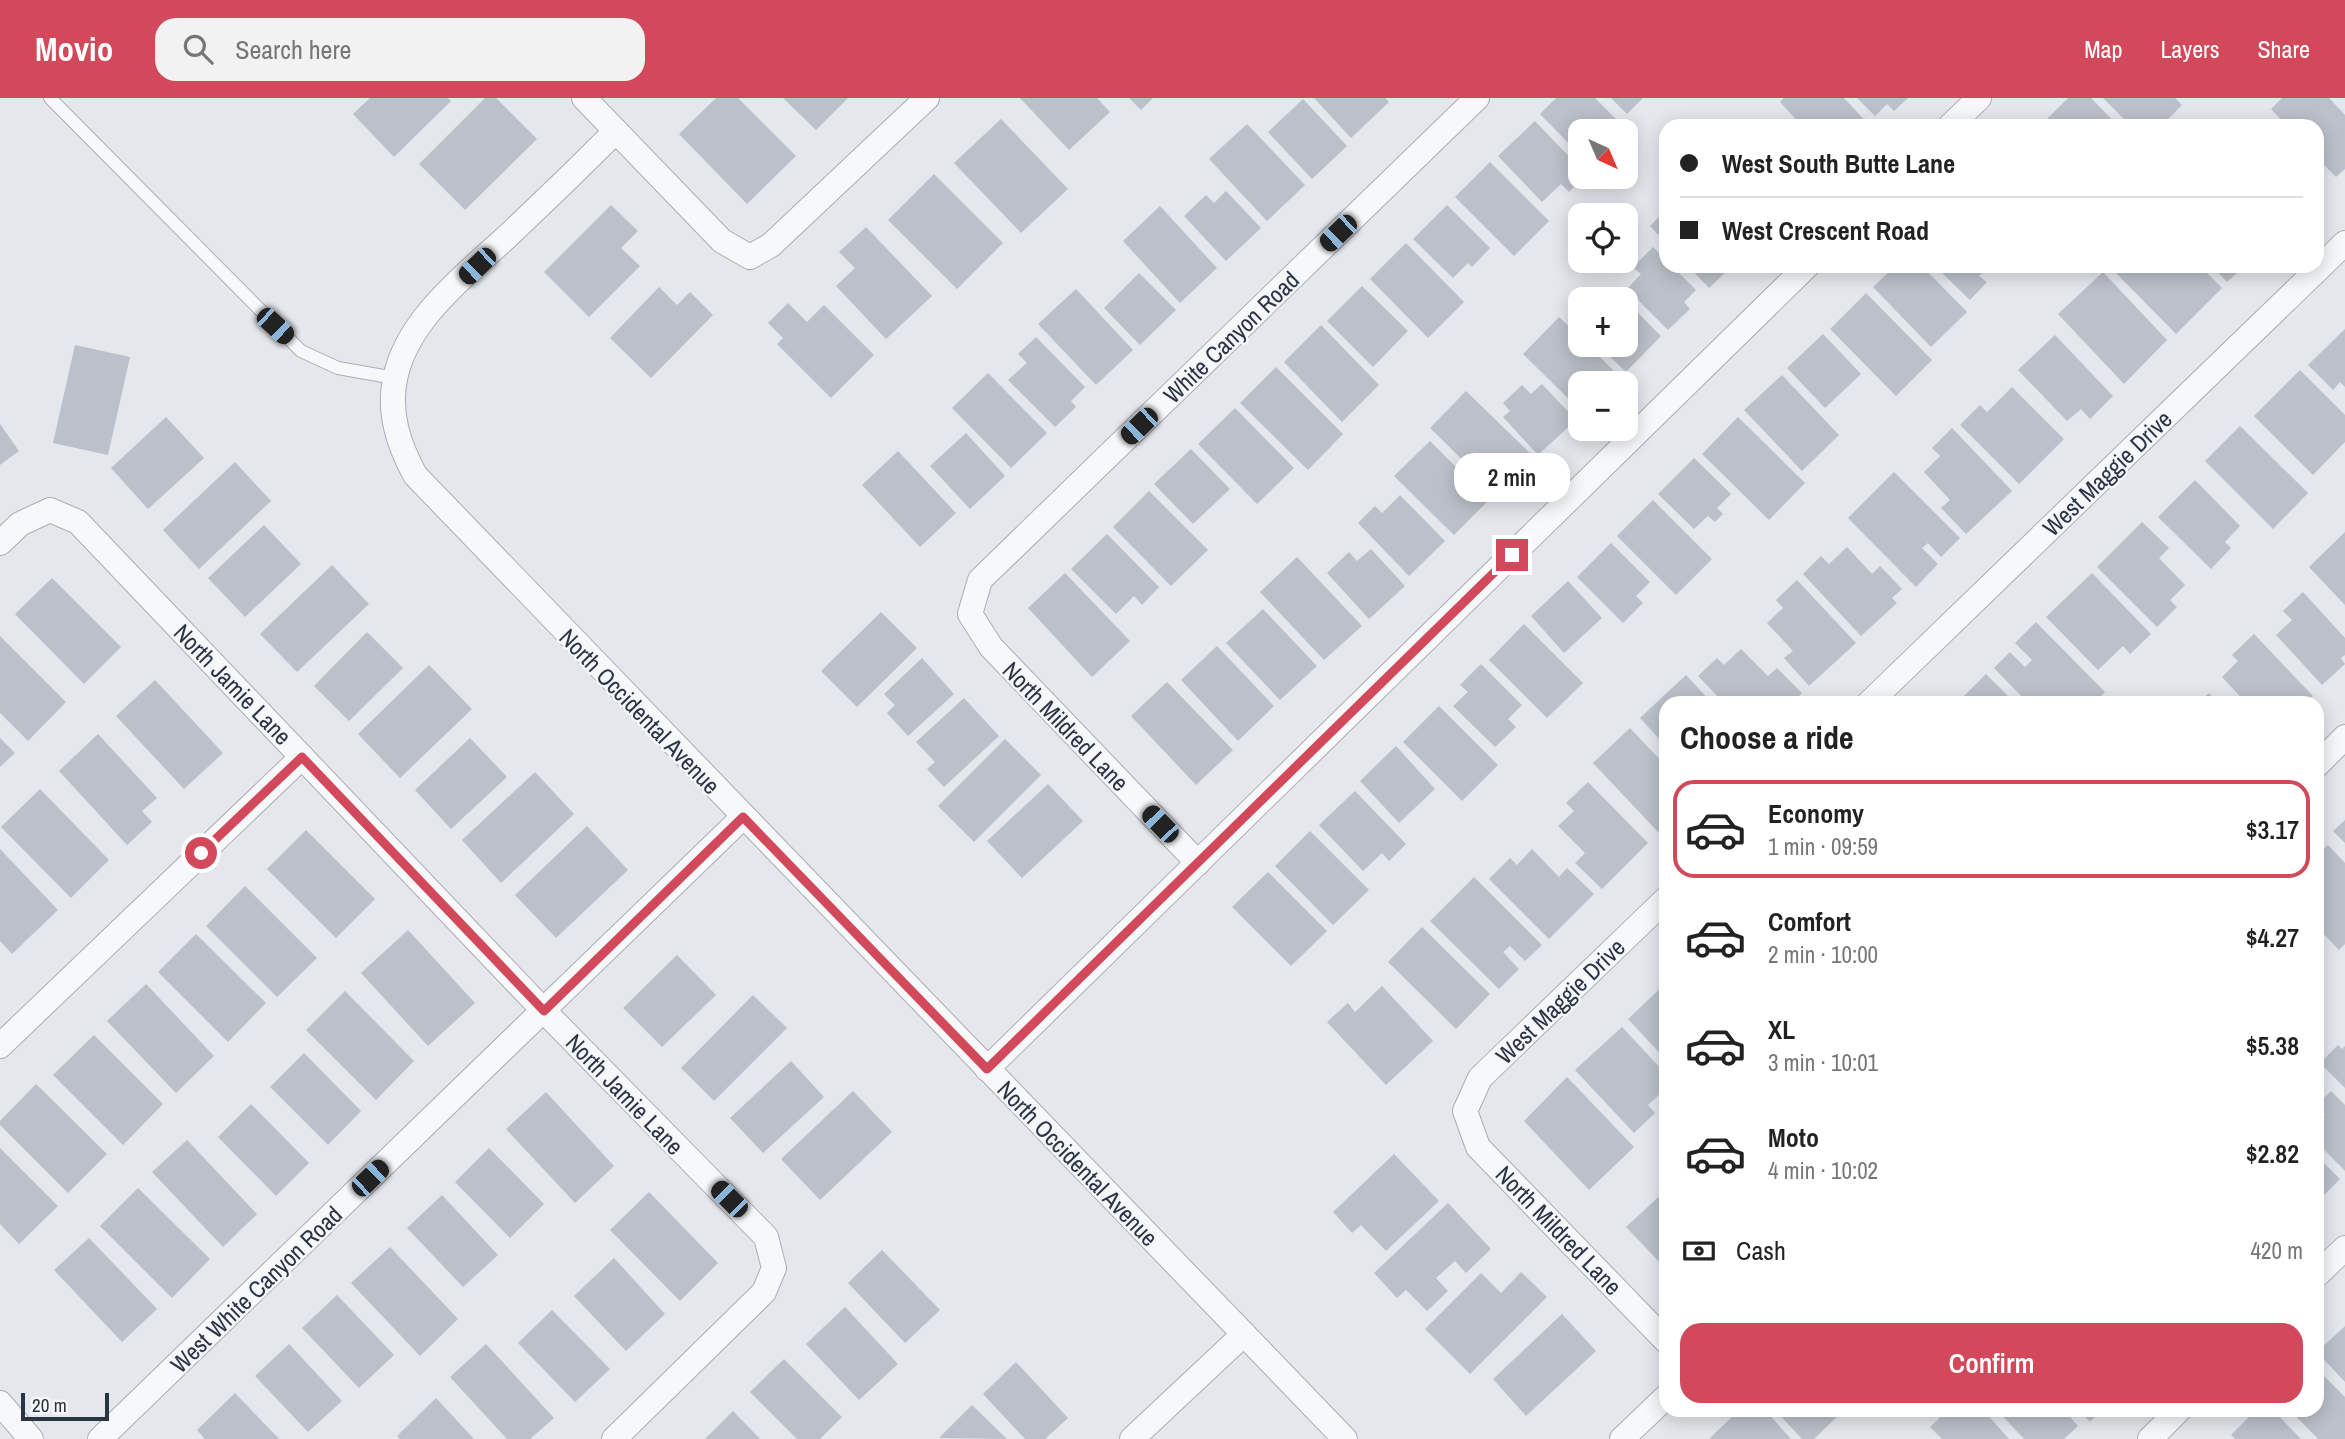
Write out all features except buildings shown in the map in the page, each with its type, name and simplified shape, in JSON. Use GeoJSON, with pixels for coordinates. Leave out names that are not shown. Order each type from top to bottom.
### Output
{"type":"FeatureCollection","features":[{"type":"Feature","properties":{"kind":"street"},"geometry":{"type":"LineString","coordinates":[[584,98],[722,241],[750,257],[771,245],[927,98]]}},
{"type":"Feature","properties":{"kind":"street","name":"White Canyon Road"},"geometry":{"type":"LineString","coordinates":[[970,614],[980,580],[1477,98]]}},
{"type":"Feature","properties":{"kind":"street"},"geometry":{"type":"LineString","coordinates":[[1958,119],[1979,98]]}},
{"type":"Feature","properties":{"kind":"street","name":"North Occidental Avenue"},"geometry":{"type":"LineString","coordinates":[[616,131],[437,304],[410,339],[395,378],[393,415],[399,444],[415,475],[1345,1439]]}},
{"type":"Feature","properties":{"kind":"street","name":"West Maggie Drive"},"geometry":{"type":"LineString","coordinates":[[2324,263],[2345,243]]}},
{"type":"Feature","properties":{"kind":"street"},"geometry":{"type":"LineString","coordinates":[[987,1069],[1800,273]]}},
{"type":"Feature","properties":{"kind":"street","name":"West Maggie Drive"},"geometry":{"type":"LineString","coordinates":[[1876,696],[2314,273]]}},
{"type":"Feature","properties":{"kind":"street","name":"North Jamie Lane"},"geometry":{"type":"LineString","coordinates":[[0,543],[20,524],[50,510],[78,522],[544,1011],[766,1237],[774,1268],[764,1292],[614,1439]]}},
{"type":"Feature","properties":{"kind":"street","name":"North Mildred Lane"},"geometry":{"type":"LineString","coordinates":[[970,614],[991,647],[1198,863]]}},
{"type":"Feature","properties":{"kind":"street"},"geometry":{"type":"LineString","coordinates":[[2324,758],[2345,737]]}},
{"type":"Feature","properties":{"kind":"street"},"geometry":{"type":"LineString","coordinates":[[0,1045],[302,757]]}},
{"type":"Feature","properties":{"kind":"street","name":"West White Canyon Road"},"geometry":{"type":"LineString","coordinates":[[100,1439],[743,817]]}},
{"type":"Feature","properties":{"kind":"street","name":"West Maggie Drive"},"geometry":{"type":"LineString","coordinates":[[1465,1111],[1480,1078],[1659,906]]}},
{"type":"Feature","properties":{"kind":"street","name":"North Mildred Lane"},"geometry":{"type":"LineString","coordinates":[[1465,1111],[1478,1147],[1659,1335]]}},
{"type":"Feature","properties":{"kind":"street"},"geometry":{"type":"LineString","coordinates":[[2324,1268],[2345,1248]]}},
{"type":"Feature","properties":{"kind":"street"},"geometry":{"type":"LineString","coordinates":[[1132,1439],[1244,1334]]}},
{"type":"Feature","properties":{"kind":"street"},"geometry":{"type":"LineString","coordinates":[[0,1403],[31,1439]]}},
{"type":"Feature","properties":{"kind":"street"},"geometry":{"type":"LineString","coordinates":[[1622,1439],[1659,1404]]}},
{"type":"Feature","properties":{"kind":"street"},"geometry":{"type":"LineString","coordinates":[[2150,1439],[2172,1417]]}},
{"type":"Feature","properties":{"kind":"lane"},"geometry":{"type":"LineString","coordinates":[[50,98],[301,351],[338,368],[395,378]]}},
{"type":"Feature","properties":{"kind":"route"},"geometry":{"type":"LineString","coordinates":[[201,853],[302,757],[544,1011],[743,817],[987,1069],[1512,555]]}}]}
